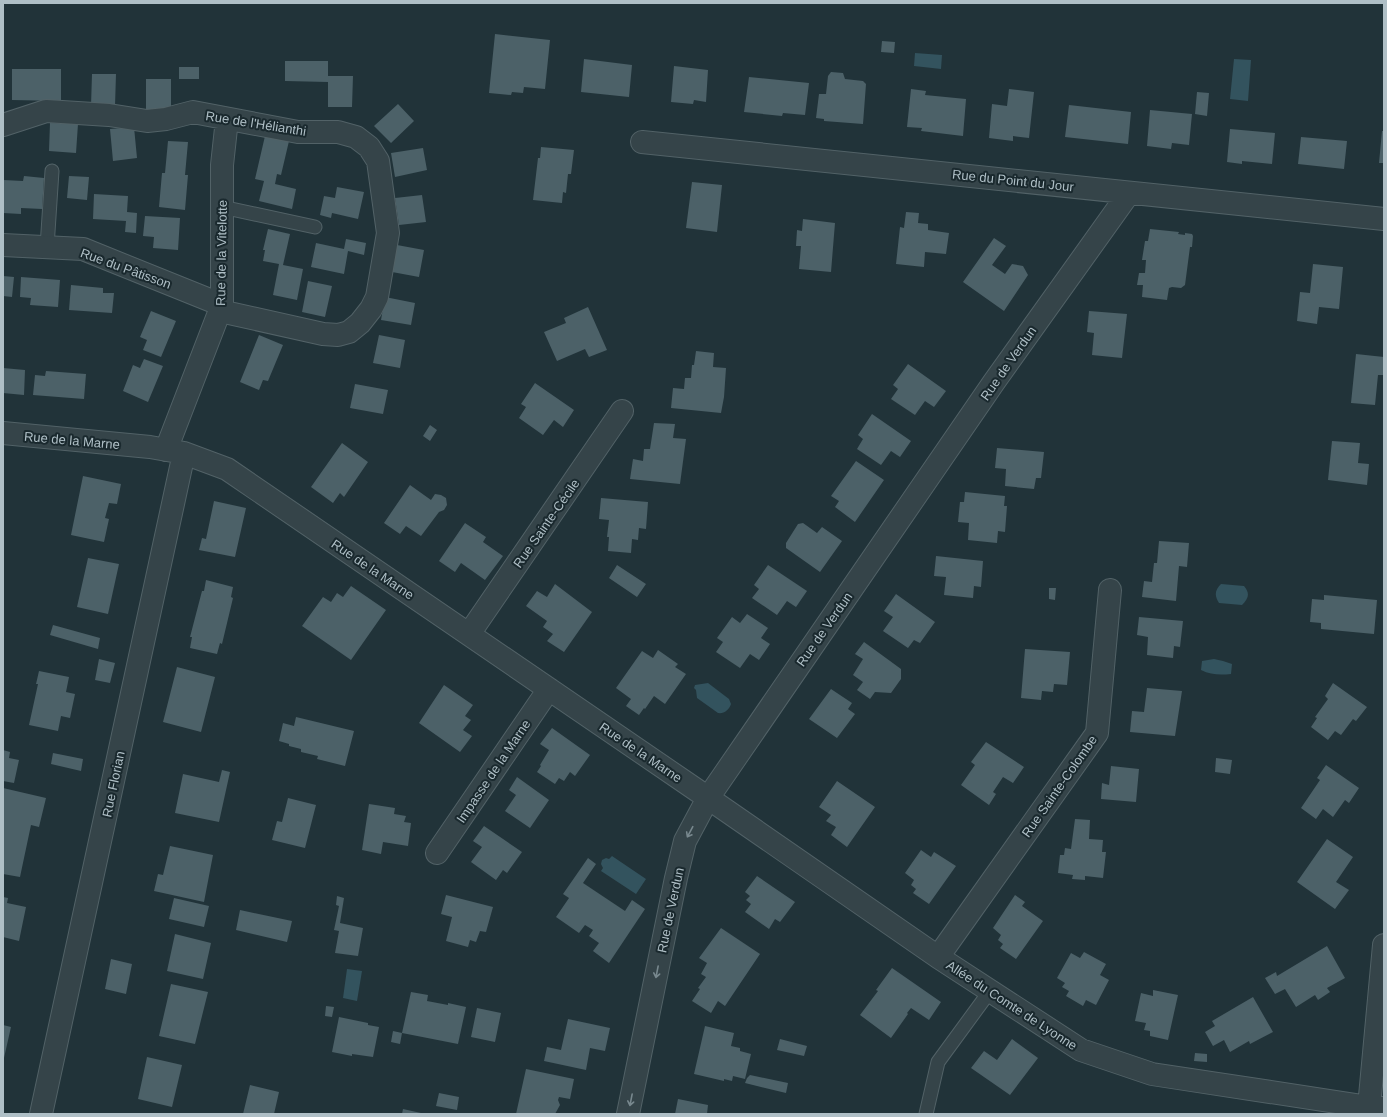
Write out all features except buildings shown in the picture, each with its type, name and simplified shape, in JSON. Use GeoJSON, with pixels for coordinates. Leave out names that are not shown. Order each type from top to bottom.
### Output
{"type":"FeatureCollection","features":[{"type":"Feature","properties":{"kind":"street","name":"Rue de l'Hélianthi"},"geometry":{"type":"LineString","coordinates":[[3,125],[46,111],[109,115],[147,121],[166,119],[193,112],[298,132],[338,132],[356,137],[369,147],[378,161],[388,233],[377,298],[371,309],[360,323],[349,332],[323,334],[221,308]]}},
{"type":"Feature","properties":{"kind":"street","name":"Rue de la Vitelotte"},"geometry":{"type":"LineString","coordinates":[[175,452],[221,308],[222,165],[227,119]]}},
{"type":"Feature","properties":{"kind":"street","name":"Rue du Point du Jour"},"geometry":{"type":"LineString","coordinates":[[642,142],[1384,220]]}},
{"type":"Feature","properties":{"kind":"street","name":"Rue de Verdun"},"geometry":{"type":"LineString","coordinates":[[628,1114],[683,848],[685,841],[708,798],[994,382],[1129,193]]}},
{"type":"Feature","properties":{"kind":"street","name":"Rue du Pâtisson"},"geometry":{"type":"LineString","coordinates":[[3,245],[83,250],[221,308]]}},
{"type":"Feature","properties":{"kind":"street","name":"Rue Sainte-Cécile"},"geometry":{"type":"LineString","coordinates":[[469,634],[622,411]]}},
{"type":"Feature","properties":{"kind":"street","name":"Rue de la Marne"},"geometry":{"type":"LineString","coordinates":[[3,433],[150,447],[175,452],[227,469],[708,798]]}},
{"type":"Feature","properties":{"kind":"street","name":"Rue Florian"},"geometry":{"type":"LineString","coordinates":[[41,1114],[175,452]]}},
{"type":"Feature","properties":{"kind":"street","name":"Rue Sainte-Colombe"},"geometry":{"type":"LineString","coordinates":[[938,957],[1097,732],[1110,590]]}},
{"type":"Feature","properties":{"kind":"street","name":"Impasse de la Marne"},"geometry":{"type":"LineString","coordinates":[[437,853],[549,689]]}},
{"type":"Feature","properties":{"kind":"street","name":"Allée du Comte de Lyonne"},"geometry":{"type":"LineString","coordinates":[[708,798],[938,957],[1081,1050],[1152,1074],[1372,1110]]}},
{"type":"Feature","properties":{"kind":"street"},"geometry":{"type":"LineString","coordinates":[[1372,1110],[1384,946]]}},
{"type":"Feature","properties":{"kind":"lane"},"geometry":{"type":"LineString","coordinates":[[47,247],[52,171]]}},
{"type":"Feature","properties":{"kind":"lane"},"geometry":{"type":"LineString","coordinates":[[222,207],[315,227]]}},
{"type":"Feature","properties":{"kind":"lane"},"geometry":{"type":"LineString","coordinates":[[926,1114],[938,1062],[990,991]]}},
{"type":"Feature","properties":{"kind":"water"},"geometry":{"type":"Polygon","coordinates":[[[915,53],[942,55],[941,69],[914,66],[915,53]]]}},
{"type":"Feature","properties":{"kind":"water"},"geometry":{"type":"Polygon","coordinates":[[[1234,59],[1251,60],[1248,101],[1230,99],[1234,59]]]}},
{"type":"Feature","properties":{"kind":"water"},"geometry":{"type":"Polygon","coordinates":[[[1221,584],[1244,586],[1248,596],[1242,605],[1219,603],[1216,598],[1216,593],[1217,588],[1221,584]]]}},
{"type":"Feature","properties":{"kind":"water"},"geometry":{"type":"Polygon","coordinates":[[[1214,659],[1232,664],[1231,674],[1208,673],[1201,670],[1202,661],[1214,659]]]}},
{"type":"Feature","properties":{"kind":"water"},"geometry":{"type":"Polygon","coordinates":[[[708,683],[729,699],[731,704],[726,711],[718,713],[697,698],[696,690],[694,688],[695,685],[708,683]]]}},
{"type":"Feature","properties":{"kind":"water"},"geometry":{"type":"Polygon","coordinates":[[[612,856],[646,879],[636,894],[601,871],[603,868],[601,864],[602,860],[606,858],[609,859],[612,856]]]}},
{"type":"Feature","properties":{"kind":"water"},"geometry":{"type":"Polygon","coordinates":[[[347,969],[362,971],[357,1001],[343,998],[347,969]]]}}]}
